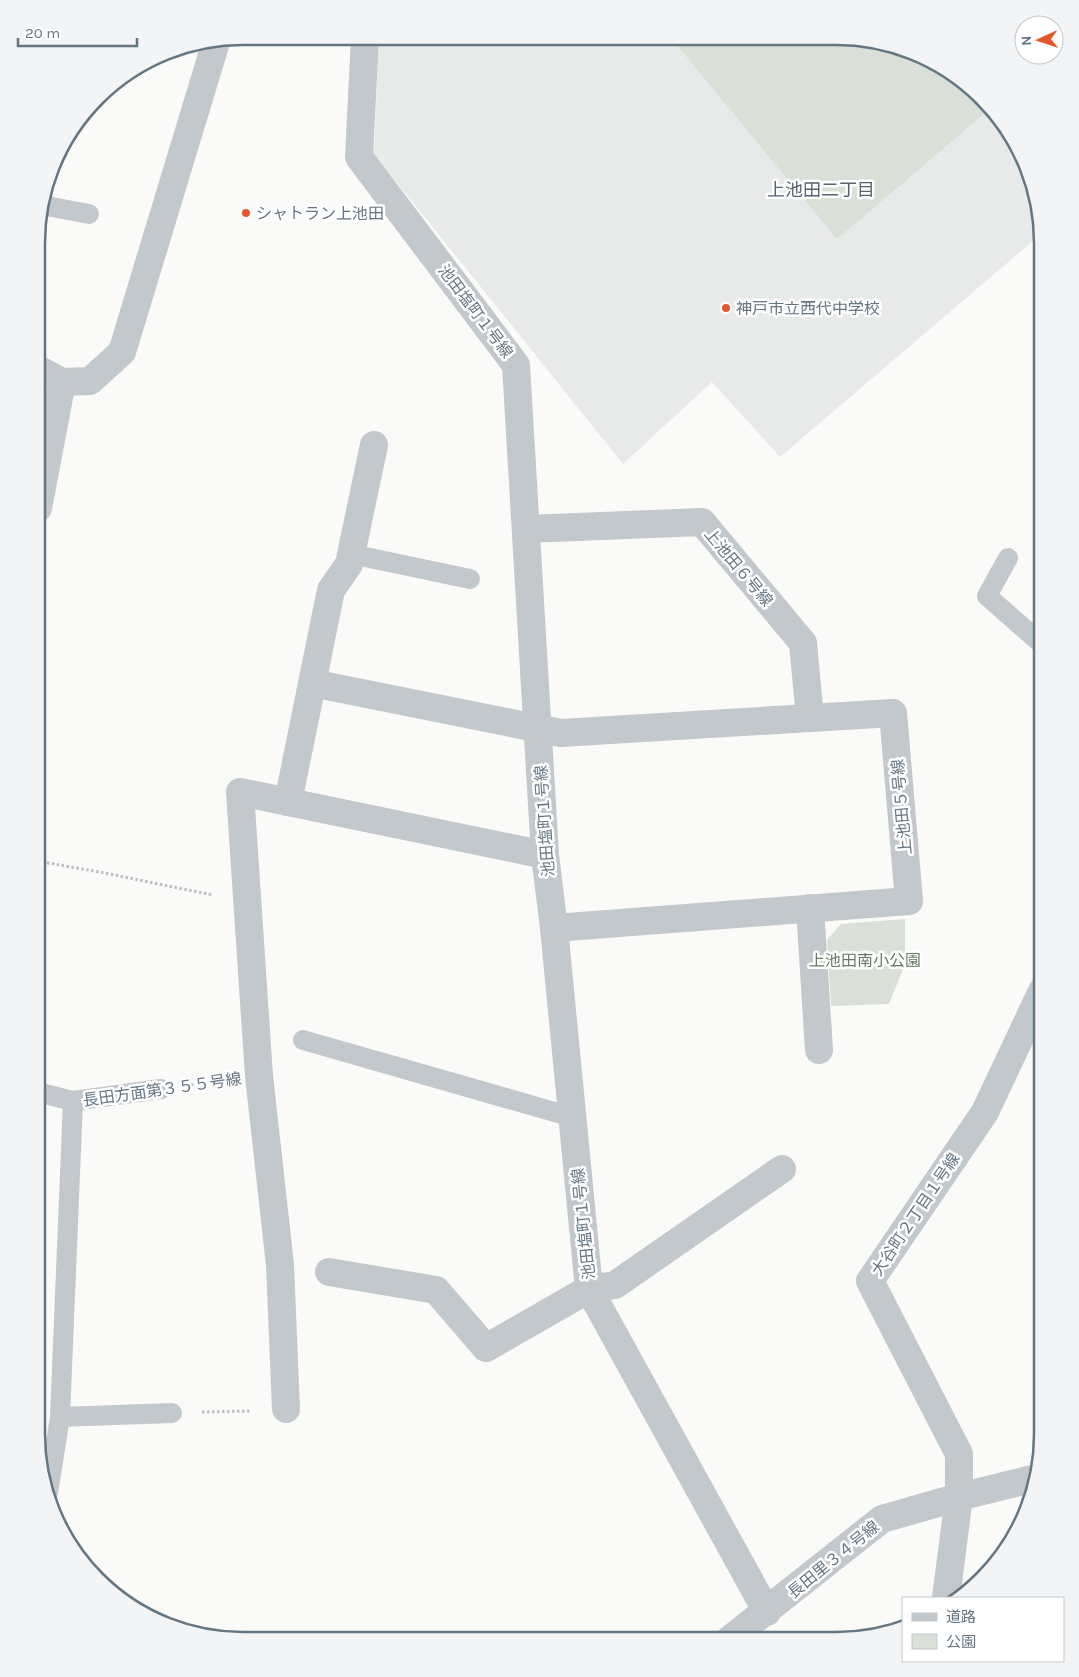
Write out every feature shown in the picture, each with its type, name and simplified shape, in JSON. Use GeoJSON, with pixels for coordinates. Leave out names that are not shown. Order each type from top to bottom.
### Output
{"type":"FeatureCollection","features":[{"type":"Feature","properties":{"kind":"street","name":"池田塩町１号線"},"geometry":{"type":"LineString","coordinates":[[365,45],[359,157],[516,365],[545,855],[554,928],[589,1290],[767,1612]]}},
{"type":"Feature","properties":{"kind":"street"},"geometry":{"type":"LineString","coordinates":[[45,372],[62,382],[90,381],[122,352],[214,47]]}},
{"type":"Feature","properties":{"kind":"street"},"geometry":{"type":"LineString","coordinates":[[45,471],[62,382]]}},
{"type":"Feature","properties":{"kind":"street"},"geometry":{"type":"LineString","coordinates":[[288,802],[331,590],[349,564],[374,445]]}},
{"type":"Feature","properties":{"kind":"street","name":"上池田６号線"},"geometry":{"type":"LineString","coordinates":[[526,529],[702,522],[803,643],[810,718]]}},
{"type":"Feature","properties":{"kind":"street","name":"上池田５号線"},"geometry":{"type":"LineString","coordinates":[[312,683],[562,733],[893,713],[909,901],[554,928]]}},
{"type":"Feature","properties":{"kind":"street"},"geometry":{"type":"LineString","coordinates":[[286,1409],[280,1265],[259,1076],[240,792],[545,855]]}},
{"type":"Feature","properties":{"kind":"street"},"geometry":{"type":"LineString","coordinates":[[810,908],[819,1050]]}},
{"type":"Feature","properties":{"kind":"street","name":"大谷町２丁目１号線"},"geometry":{"type":"LineString","coordinates":[[959,1497],[959,1454],[870,1281],[985,1112],[1034,1008]]}},
{"type":"Feature","properties":{"kind":"street"},"geometry":{"type":"LineString","coordinates":[[329,1272],[436,1290],[486,1348],[589,1290],[616,1285],[782,1169]]}},
{"type":"Feature","properties":{"kind":"street","name":"長田里３４号線"},"geometry":{"type":"LineString","coordinates":[[740,1632],[882,1519],[1028,1480]]}},
{"type":"Feature","properties":{"kind":"street"},"geometry":{"type":"LineString","coordinates":[[946,1597],[959,1497]]}},
{"type":"Feature","properties":{"kind":"lane"},"geometry":{"type":"LineString","coordinates":[[49,206],[89,214]]}},
{"type":"Feature","properties":{"kind":"lane"},"geometry":{"type":"LineString","coordinates":[[351,554],[470,579]]}},
{"type":"Feature","properties":{"kind":"lane"},"geometry":{"type":"LineString","coordinates":[[1008,558],[987,596],[1034,637]]}},
{"type":"Feature","properties":{"kind":"lane"},"geometry":{"type":"LineString","coordinates":[[303,1040],[572,1117]]}},
{"type":"Feature","properties":{"kind":"lane","name":"長田方面第３５５号線"},"geometry":{"type":"LineString","coordinates":[[45,1094],[73,1101],[161,1089]]}},
{"type":"Feature","properties":{"kind":"lane"},"geometry":{"type":"LineString","coordinates":[[50,1478],[60,1417],[73,1101]]}},
{"type":"Feature","properties":{"kind":"lane"},"geometry":{"type":"LineString","coordinates":[[60,1417],[172,1413]]}},
{"type":"Feature","properties":{"kind":"path"},"geometry":{"type":"LineString","coordinates":[[45,863],[248,901]]}},
{"type":"Feature","properties":{"kind":"path","name":"長田方面第３５５号線"},"geometry":{"type":"LineString","coordinates":[[161,1089],[259,1076]]}},
{"type":"Feature","properties":{"kind":"path"},"geometry":{"type":"LineString","coordinates":[[223,1411],[240,1411]]}},
{"type":"Feature","properties":{"kind":"shaded area","name":"神戸市立西代中学校"},"geometry":{"type":"Polygon","coordinates":[[[379,45],[849,45],[900,55],[924,65],[957,86],[985,112],[1001,133],[1014,155],[1024,179],[1030,204],[1034,240],[780,457],[712,382],[623,464],[374,154],[379,45]]]}},
{"type":"Feature","properties":{"kind":"green space"},"geometry":{"type":"Polygon","coordinates":[[[677,45],[849,45],[875,49],[900,55],[924,65],[957,86],[985,112],[837,239],[677,45]]]}},
{"type":"Feature","properties":{"kind":"green space","name":"上池田南小公園"},"geometry":{"type":"Polygon","coordinates":[[[905,919],[905,964],[889,1004],[831,1006],[827,940],[841,924],[905,919]]]}},
{"type":"Feature","properties":{"kind":"place","name":"シャトラン上池田"},"geometry":{"type":"Point","coordinates":[246,213]}},
{"type":"Feature","properties":{"kind":"place","name":"神戸市立西代中学校"},"geometry":{"type":"Point","coordinates":[726,308]}},
{"type":"Feature","properties":{"kind":"district","name":"上池田二丁目"},"geometry":{"type":"Point","coordinates":[821,190]}}]}
